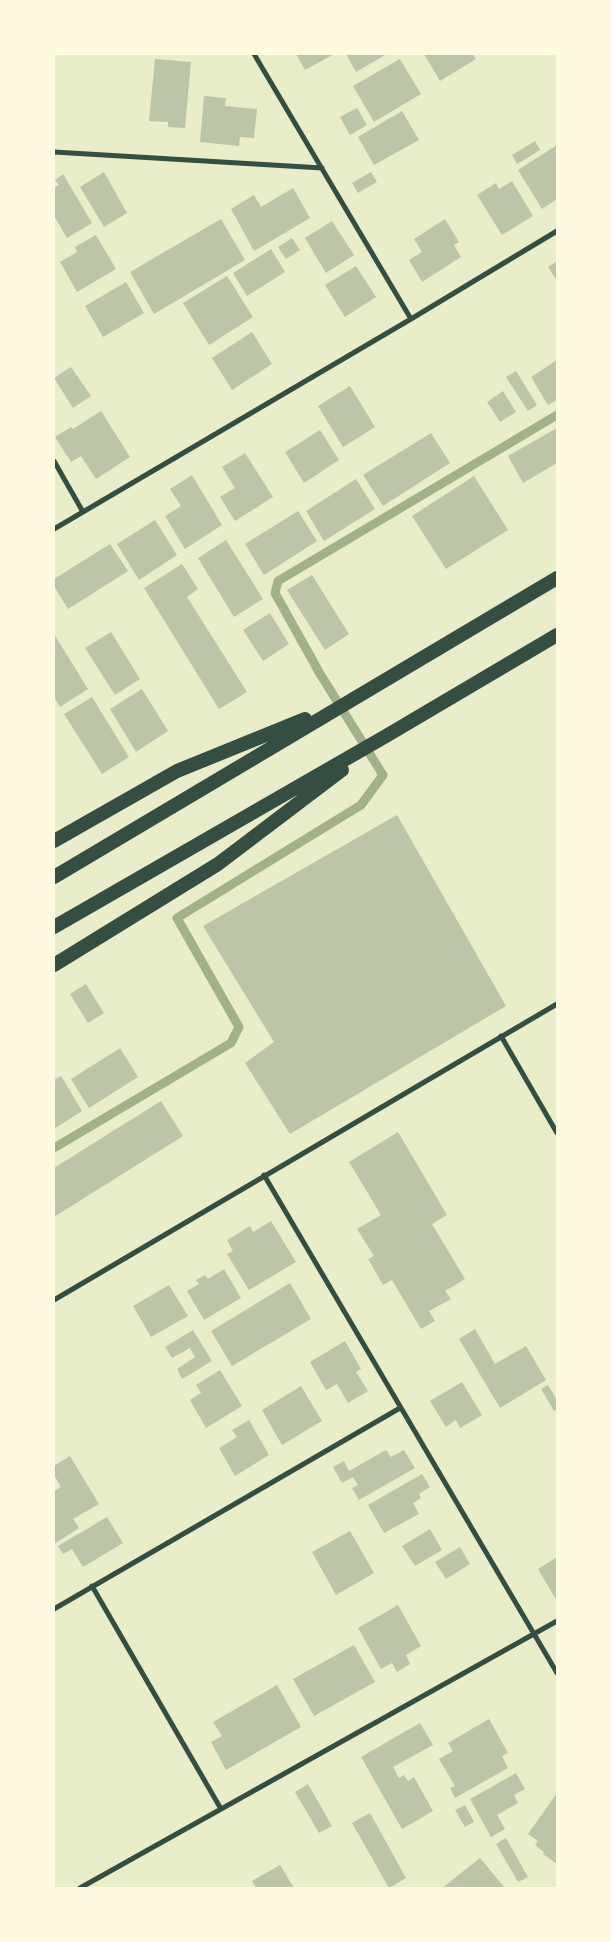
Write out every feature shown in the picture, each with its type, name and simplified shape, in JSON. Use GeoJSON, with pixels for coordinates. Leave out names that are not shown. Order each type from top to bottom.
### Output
{"type":"FeatureCollection","features":[{"type":"Feature","properties":{"kind":"highway"},"geometry":{"type":"LineString","coordinates":[[54,877],[557,578]]}},
{"type":"Feature","properties":{"kind":"highway"},"geometry":{"type":"LineString","coordinates":[[54,927],[557,635]]}},
{"type":"Feature","properties":{"kind":"highway"},"geometry":{"type":"LineString","coordinates":[[54,841],[177,771],[348,702]]}},
{"type":"Feature","properties":{"kind":"highway"},"geometry":{"type":"LineString","coordinates":[[54,965],[218,864],[386,736]]}},
{"type":"Feature","properties":{"kind":"street"},"geometry":{"type":"LineString","coordinates":[[254,54],[411,319]]}},
{"type":"Feature","properties":{"kind":"street"},"geometry":{"type":"LineString","coordinates":[[54,152],[322,168]]}},
{"type":"Feature","properties":{"kind":"street"},"geometry":{"type":"LineString","coordinates":[[54,529],[557,231]]}},
{"type":"Feature","properties":{"kind":"street"},"geometry":{"type":"LineString","coordinates":[[54,461],[83,512]]}},
{"type":"Feature","properties":{"kind":"street"},"geometry":{"type":"LineString","coordinates":[[54,1300],[557,1004]]}},
{"type":"Feature","properties":{"kind":"street"},"geometry":{"type":"LineString","coordinates":[[501,1036],[557,1133]]}},
{"type":"Feature","properties":{"kind":"street"},"geometry":{"type":"LineString","coordinates":[[264,1175],[557,1673]]}},
{"type":"Feature","properties":{"kind":"street"},"geometry":{"type":"LineString","coordinates":[[54,1609],[400,1408]]}},
{"type":"Feature","properties":{"kind":"street"},"geometry":{"type":"LineString","coordinates":[[92,1586],[221,1809]]}},
{"type":"Feature","properties":{"kind":"street"},"geometry":{"type":"LineString","coordinates":[[80,1888],[557,1621]]}},
{"type":"Feature","properties":{"kind":"building"},"geometry":{"type":"Polygon","coordinates":[[[296,54],[334,54],[305,70],[296,54]]]}},
{"type":"Feature","properties":{"kind":"building"},"geometry":{"type":"Polygon","coordinates":[[[346,54],[387,54],[356,72],[346,54]]]}},
{"type":"Feature","properties":{"kind":"building"},"geometry":{"type":"Polygon","coordinates":[[[424,54],[473,54],[476,59],[440,81],[424,54]]]}},
{"type":"Feature","properties":{"kind":"building"},"geometry":{"type":"Polygon","coordinates":[[[155,59],[191,62],[185,128],[168,127],[168,122],[149,121],[155,59]]]}},
{"type":"Feature","properties":{"kind":"building"},"geometry":{"type":"Polygon","coordinates":[[[400,59],[421,94],[374,122],[353,86],[400,59]]]}},
{"type":"Feature","properties":{"kind":"building"},"geometry":{"type":"Polygon","coordinates":[[[204,96],[226,98],[225,106],[257,109],[254,138],[240,137],[239,146],[200,142],[204,96]]]}},
{"type":"Feature","properties":{"kind":"building"},"geometry":{"type":"Polygon","coordinates":[[[357,108],[367,125],[350,135],[340,117],[357,108]]]}},
{"type":"Feature","properties":{"kind":"building"},"geometry":{"type":"Polygon","coordinates":[[[402,111],[419,140],[374,165],[358,137],[402,111]]]}},
{"type":"Feature","properties":{"kind":"building"},"geometry":{"type":"Polygon","coordinates":[[[535,141],[540,150],[517,164],[512,155],[535,141]]]}},
{"type":"Feature","properties":{"kind":"building"},"geometry":{"type":"Polygon","coordinates":[[[557,145],[557,199],[542,209],[518,170],[557,145]]]}},
{"type":"Feature","properties":{"kind":"building"},"geometry":{"type":"Polygon","coordinates":[[[104,172],[127,213],[104,227],[80,187],[104,172]]]}},
{"type":"Feature","properties":{"kind":"building"},"geometry":{"type":"Polygon","coordinates":[[[371,172],[377,182],[358,193],[352,183],[371,172]]]}},
{"type":"Feature","properties":{"kind":"building"},"geometry":{"type":"Polygon","coordinates":[[[63,174],[92,223],[67,238],[54,216],[54,188],[59,185],[55,180],[63,174]]]}},
{"type":"Feature","properties":{"kind":"building"},"geometry":{"type":"Polygon","coordinates":[[[512,181],[533,216],[502,235],[477,195],[496,183],[499,189],[512,181]]]}},
{"type":"Feature","properties":{"kind":"building"},"geometry":{"type":"Polygon","coordinates":[[[293,188],[310,218],[254,251],[231,209],[254,195],[261,207],[293,188]]]}},
{"type":"Feature","properties":{"kind":"building"},"geometry":{"type":"Polygon","coordinates":[[[221,219],[245,260],[154,314],[130,272],[221,219]]]}},
{"type":"Feature","properties":{"kind":"building"},"geometry":{"type":"Polygon","coordinates":[[[445,219],[459,242],[454,245],[461,257],[422,282],[409,260],[422,252],[414,239],[445,219]]]}},
{"type":"Feature","properties":{"kind":"building"},"geometry":{"type":"Polygon","coordinates":[[[332,221],[354,255],[326,273],[305,238],[332,221]]]}},
{"type":"Feature","properties":{"kind":"building"},"geometry":{"type":"Polygon","coordinates":[[[96,235],[116,269],[77,292],[60,262],[77,252],[75,247],[96,235]]]}},
{"type":"Feature","properties":{"kind":"building"},"geometry":{"type":"Polygon","coordinates":[[[292,238],[300,250],[286,259],[278,247],[292,238]]]}},
{"type":"Feature","properties":{"kind":"building"},"geometry":{"type":"Polygon","coordinates":[[[271,249],[285,272],[247,296],[233,273],[271,249]]]}},
{"type":"Feature","properties":{"kind":"building"},"geometry":{"type":"Polygon","coordinates":[[[557,261],[557,281],[548,267],[557,261]]]}},
{"type":"Feature","properties":{"kind":"building"},"geometry":{"type":"Polygon","coordinates":[[[356,266],[376,297],[345,317],[325,285],[356,266]]]}},
{"type":"Feature","properties":{"kind":"building"},"geometry":{"type":"Polygon","coordinates":[[[227,276],[253,317],[209,345],[183,303],[227,276]]]}},
{"type":"Feature","properties":{"kind":"building"},"geometry":{"type":"Polygon","coordinates":[[[126,282],[144,313],[103,337],[85,306],[126,282]]]}},
{"type":"Feature","properties":{"kind":"building"},"geometry":{"type":"Polygon","coordinates":[[[252,332],[272,364],[232,390],[212,358],[252,332]]]}},
{"type":"Feature","properties":{"kind":"building"},"geometry":{"type":"Polygon","coordinates":[[[557,360],[557,400],[548,405],[531,377],[557,360]]]}},
{"type":"Feature","properties":{"kind":"building"},"geometry":{"type":"Polygon","coordinates":[[[71,367],[91,396],[73,408],[54,378],[71,367]]]}},
{"type":"Feature","properties":{"kind":"building"},"geometry":{"type":"Polygon","coordinates":[[[516,371],[537,405],[528,411],[506,377],[516,371]]]}},
{"type":"Feature","properties":{"kind":"building"},"geometry":{"type":"Polygon","coordinates":[[[350,386],[375,427],[343,447],[318,406],[350,386]]]}},
{"type":"Feature","properties":{"kind":"building"},"geometry":{"type":"Polygon","coordinates":[[[503,391],[516,412],[500,422],[487,402],[503,391]]]}},
{"type":"Feature","properties":{"kind":"building"},"geometry":{"type":"Polygon","coordinates":[[[101,411],[130,457],[96,479],[81,456],[71,462],[55,437],[71,427],[73,429],[101,411]]]}},
{"type":"Feature","properties":{"kind":"building"},"geometry":{"type":"Polygon","coordinates":[[[557,428],[557,463],[523,483],[508,456],[557,428]]]}},
{"type":"Feature","properties":{"kind":"building"},"geometry":{"type":"Polygon","coordinates":[[[320,430],[339,460],[304,483],[285,452],[320,430]]]}},
{"type":"Feature","properties":{"kind":"building"},"geometry":{"type":"Polygon","coordinates":[[[431,433],[450,463],[383,506],[363,475],[431,433]]]}},
{"type":"Feature","properties":{"kind":"building"},"geometry":{"type":"Polygon","coordinates":[[[245,453],[273,497],[235,521],[220,497],[235,488],[222,467],[245,453]]]}},
{"type":"Feature","properties":{"kind":"building"},"geometry":{"type":"Polygon","coordinates":[[[192,475],[222,525],[185,549],[165,516],[181,506],[170,489],[192,475]]]}},
{"type":"Feature","properties":{"kind":"building"},"geometry":{"type":"Polygon","coordinates":[[[474,476],[508,530],[446,569],[412,516],[474,476]]]}},
{"type":"Feature","properties":{"kind":"building"},"geometry":{"type":"Polygon","coordinates":[[[356,479],[375,509],[324,541],[306,511],[356,479]]]}},
{"type":"Feature","properties":{"kind":"building"},"geometry":{"type":"Polygon","coordinates":[[[298,511],[317,541],[264,575],[245,544],[298,511]]]}},
{"type":"Feature","properties":{"kind":"building"},"geometry":{"type":"Polygon","coordinates":[[[155,520],[177,555],[139,580],[117,544],[155,520]]]}},
{"type":"Feature","properties":{"kind":"building"},"geometry":{"type":"Polygon","coordinates":[[[226,540],[263,599],[234,617],[198,558],[226,540]]]}},
{"type":"Feature","properties":{"kind":"building"},"geometry":{"type":"Polygon","coordinates":[[[110,544],[128,571],[68,609],[54,586],[54,579],[110,544]]]}},
{"type":"Feature","properties":{"kind":"building"},"geometry":{"type":"Polygon","coordinates":[[[182,564],[198,589],[187,597],[247,692],[219,709],[144,588],[182,564]]]}},
{"type":"Feature","properties":{"kind":"building"},"geometry":{"type":"Polygon","coordinates":[[[312,575],[349,634],[325,650],[287,590],[312,575]]]}},
{"type":"Feature","properties":{"kind":"building"},"geometry":{"type":"Polygon","coordinates":[[[270,613],[289,644],[263,661],[243,630],[270,613]]]}},
{"type":"Feature","properties":{"kind":"building"},"geometry":{"type":"Polygon","coordinates":[[[111,632],[140,679],[115,695],[85,648],[111,632]]]}},
{"type":"Feature","properties":{"kind":"building"},"geometry":{"type":"Polygon","coordinates":[[[54,634],[88,689],[60,707],[54,697],[54,634]]]}},
{"type":"Feature","properties":{"kind":"building"},"geometry":{"type":"Polygon","coordinates":[[[142,689],[168,731],[136,752],[110,709],[142,689]]]}},
{"type":"Feature","properties":{"kind":"building"},"geometry":{"type":"Polygon","coordinates":[[[92,697],[129,757],[102,774],[64,714],[92,697]]]}},
{"type":"Feature","properties":{"kind":"building"},"geometry":{"type":"Polygon","coordinates":[[[397,815],[506,1006],[290,1134],[245,1063],[274,1042],[203,926],[397,815]]]}},
{"type":"Feature","properties":{"kind":"building"},"geometry":{"type":"Polygon","coordinates":[[[86,984],[104,1013],[88,1023],[70,994],[86,984]]]}},
{"type":"Feature","properties":{"kind":"building"},"geometry":{"type":"Polygon","coordinates":[[[120,1048],[138,1077],[89,1108],[71,1079],[120,1048]]]}},
{"type":"Feature","properties":{"kind":"building"},"geometry":{"type":"Polygon","coordinates":[[[61,1076],[82,1111],[54,1129],[54,1080],[61,1076]]]}},
{"type":"Feature","properties":{"kind":"building"},"geometry":{"type":"Polygon","coordinates":[[[161,1101],[183,1136],[54,1217],[54,1168],[161,1101]]]}},
{"type":"Feature","properties":{"kind":"building"},"geometry":{"type":"Polygon","coordinates":[[[398,1132],[447,1215],[432,1224],[465,1279],[445,1291],[451,1299],[429,1311],[435,1321],[421,1329],[392,1280],[383,1285],[368,1259],[374,1256],[357,1229],[381,1215],[349,1162],[398,1132]]]}},
{"type":"Feature","properties":{"kind":"building"},"geometry":{"type":"Polygon","coordinates":[[[271,1221],[296,1262],[249,1290],[227,1254],[233,1251],[227,1240],[250,1226],[253,1232],[271,1221]]]}},
{"type":"Feature","properties":{"kind":"building"},"geometry":{"type":"Polygon","coordinates":[[[224,1269],[241,1298],[204,1320],[187,1291],[199,1284],[196,1280],[205,1275],[208,1279],[224,1269]]]}},
{"type":"Feature","properties":{"kind":"building"},"geometry":{"type":"Polygon","coordinates":[[[290,1283],[311,1319],[232,1366],[211,1331],[290,1283]]]}},
{"type":"Feature","properties":{"kind":"building"},"geometry":{"type":"Polygon","coordinates":[[[169,1285],[188,1316],[151,1337],[133,1306],[169,1285]]]}},
{"type":"Feature","properties":{"kind":"building"},"geometry":{"type":"Polygon","coordinates":[[[475,1329],[495,1364],[526,1346],[546,1380],[500,1408],[459,1339],[475,1329]]]}},
{"type":"Feature","properties":{"kind":"building"},"geometry":{"type":"Polygon","coordinates":[[[193,1330],[212,1361],[182,1379],[177,1369],[195,1357],[190,1348],[172,1358],[165,1347],[193,1330]]]}},
{"type":"Feature","properties":{"kind":"building"},"geometry":{"type":"Polygon","coordinates":[[[345,1341],[361,1369],[356,1372],[368,1391],[348,1403],[337,1384],[326,1390],[310,1362],[345,1341]]]}},
{"type":"Feature","properties":{"kind":"building"},"geometry":{"type":"Polygon","coordinates":[[[220,1370],[242,1406],[206,1428],[190,1400],[201,1393],[196,1385],[220,1370]]]}},
{"type":"Feature","properties":{"kind":"building"},"geometry":{"type":"Polygon","coordinates":[[[462,1382],[482,1415],[460,1428],[456,1420],[446,1427],[430,1401],[462,1382]]]}},
{"type":"Feature","properties":{"kind":"building"},"geometry":{"type":"Polygon","coordinates":[[[548,1385],[557,1400],[557,1409],[554,1411],[541,1389],[548,1385]]]}},
{"type":"Feature","properties":{"kind":"building"},"geometry":{"type":"Polygon","coordinates":[[[301,1386],[322,1421],[282,1445],[262,1410],[301,1386]]]}},
{"type":"Feature","properties":{"kind":"building"},"geometry":{"type":"Polygon","coordinates":[[[249,1420],[269,1455],[235,1476],[219,1448],[237,1437],[232,1430],[249,1420]]]}},
{"type":"Feature","properties":{"kind":"building"},"geometry":{"type":"Polygon","coordinates":[[[386,1450],[391,1457],[404,1450],[415,1468],[359,1500],[352,1488],[358,1485],[353,1477],[342,1483],[333,1467],[344,1461],[349,1471],[386,1450]]]}},
{"type":"Feature","properties":{"kind":"building"},"geometry":{"type":"Polygon","coordinates":[[[70,1456],[99,1504],[73,1519],[79,1528],[54,1544],[54,1491],[61,1487],[54,1475],[54,1466],[70,1456]]]}},
{"type":"Feature","properties":{"kind":"building"},"geometry":{"type":"Polygon","coordinates":[[[422,1474],[430,1487],[419,1494],[421,1498],[413,1503],[419,1514],[384,1533],[368,1505],[422,1474]]]}},
{"type":"Feature","properties":{"kind":"building"},"geometry":{"type":"Polygon","coordinates":[[[107,1517],[123,1543],[83,1567],[72,1549],[63,1554],[58,1546],[107,1517]]]}},
{"type":"Feature","properties":{"kind":"building"},"geometry":{"type":"Polygon","coordinates":[[[430,1529],[442,1550],[415,1566],[402,1546],[430,1529]]]}},
{"type":"Feature","properties":{"kind":"building"},"geometry":{"type":"Polygon","coordinates":[[[350,1531],[374,1573],[336,1595],[312,1552],[350,1531]]]}},
{"type":"Feature","properties":{"kind":"building"},"geometry":{"type":"Polygon","coordinates":[[[460,1547],[470,1564],[446,1579],[435,1562],[460,1547]]]}},
{"type":"Feature","properties":{"kind":"building"},"geometry":{"type":"Polygon","coordinates":[[[557,1557],[557,1601],[538,1569],[557,1557]]]}},
{"type":"Feature","properties":{"kind":"building"},"geometry":{"type":"Polygon","coordinates":[[[398,1605],[421,1646],[406,1655],[410,1664],[397,1672],[392,1663],[381,1669],[358,1628],[398,1605]]]}},
{"type":"Feature","properties":{"kind":"building"},"geometry":{"type":"Polygon","coordinates":[[[354,1645],[375,1682],[314,1716],[293,1679],[354,1645]]]}},
{"type":"Feature","properties":{"kind":"building"},"geometry":{"type":"Polygon","coordinates":[[[277,1685],[301,1727],[226,1770],[211,1742],[222,1736],[213,1722],[277,1685]]]}},
{"type":"Feature","properties":{"kind":"building"},"geometry":{"type":"Polygon","coordinates":[[[489,1719],[508,1753],[502,1756],[508,1768],[455,1798],[450,1788],[455,1786],[439,1759],[453,1751],[448,1743],[489,1719]]]}},
{"type":"Feature","properties":{"kind":"building"},"geometry":{"type":"Polygon","coordinates":[[[420,1723],[433,1745],[393,1767],[399,1778],[404,1775],[408,1781],[414,1777],[433,1811],[402,1829],[361,1757],[420,1723]]]}},
{"type":"Feature","properties":{"kind":"building"},"geometry":{"type":"Polygon","coordinates":[[[516,1773],[525,1789],[514,1795],[518,1803],[497,1815],[505,1829],[491,1837],[470,1799],[516,1773]]]}},
{"type":"Feature","properties":{"kind":"building"},"geometry":{"type":"Polygon","coordinates":[[[308,1784],[332,1826],[319,1833],[295,1792],[308,1784]]]}},
{"type":"Feature","properties":{"kind":"building"},"geometry":{"type":"Polygon","coordinates":[[[557,1793],[557,1864],[543,1854],[544,1852],[535,1845],[538,1841],[528,1834],[557,1793]]]}},
{"type":"Feature","properties":{"kind":"building"},"geometry":{"type":"Polygon","coordinates":[[[465,1805],[474,1822],[465,1827],[455,1810],[465,1805]]]}},
{"type":"Feature","properties":{"kind":"building"},"geometry":{"type":"Polygon","coordinates":[[[370,1813],[406,1878],[389,1888],[352,1823],[370,1813]]]}},
{"type":"Feature","properties":{"kind":"building"},"geometry":{"type":"Polygon","coordinates":[[[506,1838],[528,1877],[518,1882],[496,1844],[506,1838]]]}},
{"type":"Feature","properties":{"kind":"building"},"geometry":{"type":"Polygon","coordinates":[[[480,1858],[505,1888],[442,1888],[480,1858]]]}},
{"type":"Feature","properties":{"kind":"building"},"geometry":{"type":"Polygon","coordinates":[[[280,1865],[294,1888],[256,1888],[252,1881],[280,1865]]]}},
{"type":"Feature","properties":{"kind":"waterway"},"geometry":{"type":"LineString","coordinates":[[54,1148],[231,1043],[239,1027],[177,918],[361,805],[383,775],[319,672],[275,593],[278,581],[557,415]]}}]}
